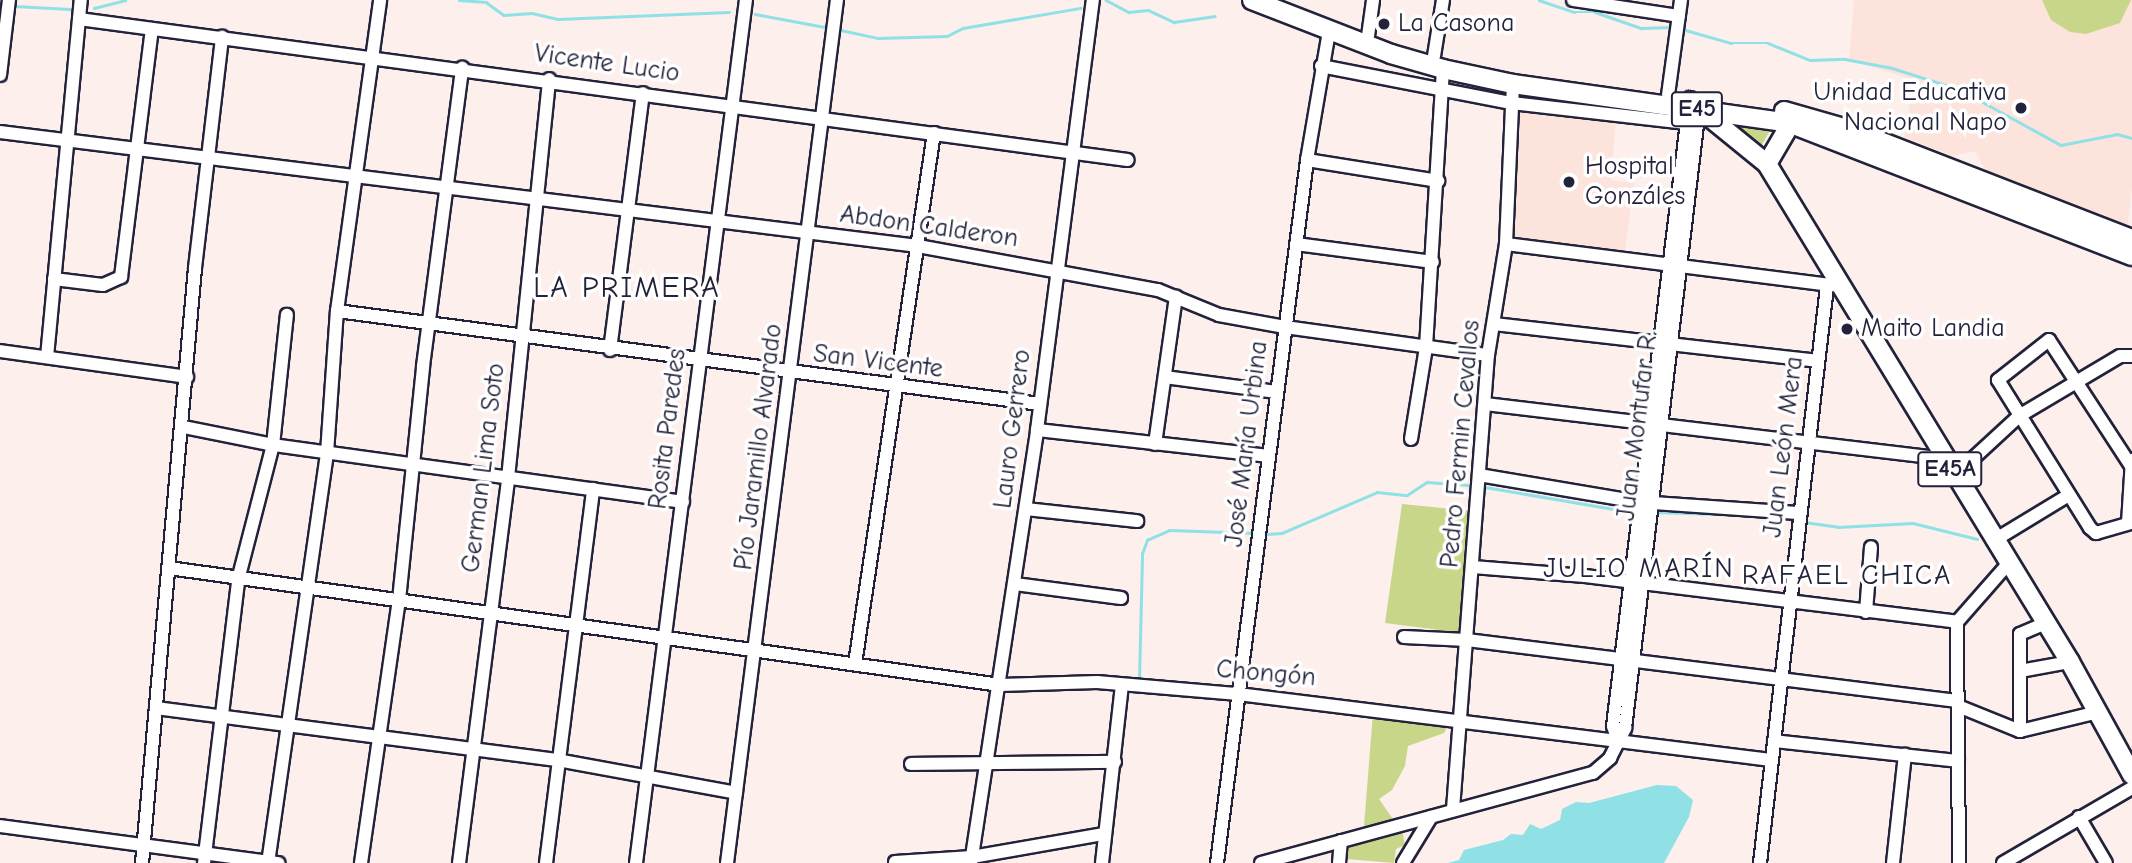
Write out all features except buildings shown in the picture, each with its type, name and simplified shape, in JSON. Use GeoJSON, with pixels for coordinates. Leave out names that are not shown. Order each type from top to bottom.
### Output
{"type":"FeatureCollection","features":[{"type":"Feature","properties":{"kind":"highway","name":"E45"},"geometry":{"type":"LineString","coordinates":[[1252,0],[1329,31],[1513,84],[1793,118],[2132,239]]}},
{"type":"Feature","properties":{"kind":"highway","name":"E45"},"geometry":{"type":"LineString","coordinates":[[1279,0],[1439,62],[1668,95],[1693,107]]}},
{"type":"Feature","properties":{"kind":"highway","name":"E45A"},"geometry":{"type":"LineString","coordinates":[[1693,107],[1767,164],[1835,285],[2070,662],[2132,775]]}},
{"type":"Feature","properties":{"kind":"highway","name":"E45"},"geometry":{"type":"LineString","coordinates":[[1793,118],[2132,256]]}},
{"type":"Feature","properties":{"kind":"highway"},"geometry":{"type":"LineString","coordinates":[[1767,164],[1793,118]]}},
{"type":"Feature","properties":{"kind":"street"},"geometry":{"type":"LineString","coordinates":[[0,75],[9,0]]}},
{"type":"Feature","properties":{"kind":"street"},"geometry":{"type":"LineString","coordinates":[[47,357],[65,139],[81,0]]}},
{"type":"Feature","properties":{"kind":"street"},"geometry":{"type":"LineString","coordinates":[[0,827],[145,843],[205,858],[272,862],[306,589],[327,453],[337,311],[380,0]]}},
{"type":"Feature","properties":{"kind":"street","name":"Rosita Paredes"},"geometry":{"type":"LineString","coordinates":[[636,863],[746,0]]}},
{"type":"Feature","properties":{"kind":"street","name":"Pío Jaramillo Alvarado"},"geometry":{"type":"LineString","coordinates":[[727,863],[825,117],[837,0]]}},
{"type":"Feature","properties":{"kind":"street","name":"Lauro Gerrero"},"geometry":{"type":"LineString","coordinates":[[972,860],[1026,509],[1093,0]]}},
{"type":"Feature","properties":{"kind":"street"},"geometry":{"type":"LineString","coordinates":[[1368,36],[1373,0]]}},
{"type":"Feature","properties":{"kind":"street"},"geometry":{"type":"LineString","coordinates":[[1411,439],[1426,347],[1433,262],[1442,91],[1439,62],[1443,0]]}},
{"type":"Feature","properties":{"kind":"street"},"geometry":{"type":"LineString","coordinates":[[1573,0],[1679,18]]}},
{"type":"Feature","properties":{"kind":"street"},"geometry":{"type":"LineString","coordinates":[[1668,95],[1681,0]]}},
{"type":"Feature","properties":{"kind":"street","name":"Vicente Lucio"},"geometry":{"type":"LineString","coordinates":[[79,19],[549,79],[1128,160]]}},
{"type":"Feature","properties":{"kind":"street"},"geometry":{"type":"LineString","coordinates":[[54,279],[103,285],[121,277],[152,29]]}},
{"type":"Feature","properties":{"kind":"street","name":"José María Urbina"},"geometry":{"type":"LineString","coordinates":[[1217,863],[1307,160],[1329,31]]}},
{"type":"Feature","properties":{"kind":"street"},"geometry":{"type":"LineString","coordinates":[[142,863],[222,37]]}},
{"type":"Feature","properties":{"kind":"street"},"geometry":{"type":"LineString","coordinates":[[1321,66],[1511,103],[1693,107]]}},
{"type":"Feature","properties":{"kind":"street"},"geometry":{"type":"LineString","coordinates":[[361,863],[399,600],[416,466],[429,322],[449,186],[462,68]]}},
{"type":"Feature","properties":{"kind":"street","name":"German Lima Soto"},"geometry":{"type":"LineString","coordinates":[[459,863],[471,749],[508,478],[549,79]]}},
{"type":"Feature","properties":{"kind":"street","name":"Pedro Fermin Cevallos"},"geometry":{"type":"LineString","coordinates":[[1452,809],[1488,355],[1506,244],[1513,84]]}},
{"type":"Feature","properties":{"kind":"street"},"geometry":{"type":"LineString","coordinates":[[610,350],[624,211],[643,93]]}},
{"type":"Feature","properties":{"kind":"street","name":"Juan Montufar R."},"geometry":{"type":"LineString","coordinates":[[1617,739],[1613,726],[1627,661],[1693,107]]}},
{"type":"Feature","properties":{"kind":"street","name":"Abdon Calderon"},"geometry":{"type":"LineString","coordinates":[[0,132],[139,147],[716,223],[918,246],[1056,269],[1176,296],[1219,314],[1285,327],[1488,355]]}},
{"type":"Feature","properties":{"kind":"street"},"geometry":{"type":"LineString","coordinates":[[855,664],[934,133]]}},
{"type":"Feature","properties":{"kind":"street"},"geometry":{"type":"LineString","coordinates":[[1307,160],[1438,181]]}},
{"type":"Feature","properties":{"kind":"street"},"geometry":{"type":"LineString","coordinates":[[1296,244],[1433,262]]}},
{"type":"Feature","properties":{"kind":"street"},"geometry":{"type":"LineString","coordinates":[[1506,244],[1835,285]]}},
{"type":"Feature","properties":{"kind":"street","name":"Juan León Mera"},"geometry":{"type":"LineString","coordinates":[[1760,863],[1817,361],[1835,285]]}},
{"type":"Feature","properties":{"kind":"street"},"geometry":{"type":"LineString","coordinates":[[1155,444],[1176,296]]}},
{"type":"Feature","properties":{"kind":"street","name":"San Vicente"},"geometry":{"type":"LineString","coordinates":[[337,311],[792,375],[898,385],[1040,404]]}},
{"type":"Feature","properties":{"kind":"street"},"geometry":{"type":"LineString","coordinates":[[205,858],[238,580],[273,445],[287,315]]}},
{"type":"Feature","properties":{"kind":"street"},"geometry":{"type":"LineString","coordinates":[[1494,324],[1817,361]]}},
{"type":"Feature","properties":{"kind":"street"},"geometry":{"type":"LineString","coordinates":[[2131,466],[2049,340],[1998,380],[2067,496],[2096,533],[2130,523],[2132,460]]}},
{"type":"Feature","properties":{"kind":"street"},"geometry":{"type":"LineString","coordinates":[[0,352],[187,377]]}},
{"type":"Feature","properties":{"kind":"street"},"geometry":{"type":"LineString","coordinates":[[1954,476],[2019,416],[2078,384],[2119,356],[2132,356]]}},
{"type":"Feature","properties":{"kind":"street"},"geometry":{"type":"LineString","coordinates":[[1165,377],[1276,392]]}},
{"type":"Feature","properties":{"kind":"street"},"geometry":{"type":"LineString","coordinates":[[1485,404],[1654,427],[1944,459]]}},
{"type":"Feature","properties":{"kind":"street"},"geometry":{"type":"LineString","coordinates":[[184,427],[273,445],[683,502]]}},
{"type":"Feature","properties":{"kind":"street"},"geometry":{"type":"LineString","coordinates":[[1037,430],[1268,456]]}},
{"type":"Feature","properties":{"kind":"street"},"geometry":{"type":"LineString","coordinates":[[1479,475],[1645,503],[1798,513]]}},
{"type":"Feature","properties":{"kind":"street"},"geometry":{"type":"LineString","coordinates":[[547,863],[557,760],[593,488]]}},
{"type":"Feature","properties":{"kind":"street"},"geometry":{"type":"LineString","coordinates":[[1993,541],[2067,496]]}},
{"type":"Feature","properties":{"kind":"street"},"geometry":{"type":"LineString","coordinates":[[1026,509],[1137,520]]}},
{"type":"Feature","properties":{"kind":"street"},"geometry":{"type":"LineString","coordinates":[[1866,612],[1871,547]]}},
{"type":"Feature","properties":{"kind":"street"},"geometry":{"type":"LineString","coordinates":[[1959,863],[1957,622],[2008,564]]}},
{"type":"Feature","properties":{"kind":"street"},"geometry":{"type":"LineString","coordinates":[[1473,566],[1636,582],[1957,622]]}},
{"type":"Feature","properties":{"kind":"street","name":"Chongón"},"geometry":{"type":"LineString","coordinates":[[169,568],[238,580],[755,649],[1000,685],[1122,686],[1238,694],[1458,719],[1771,760]]}},
{"type":"Feature","properties":{"kind":"street"},"geometry":{"type":"LineString","coordinates":[[1015,584],[1121,598]]}},
{"type":"Feature","properties":{"kind":"street"},"geometry":{"type":"LineString","coordinates":[[2020,731],[2020,634],[2046,623]]}},
{"type":"Feature","properties":{"kind":"street"},"geometry":{"type":"LineString","coordinates":[[1404,637],[1466,640],[1958,704],[2020,731],[2098,712]]}},
{"type":"Feature","properties":{"kind":"street"},"geometry":{"type":"LineString","coordinates":[[2020,671],[2070,662]]}},
{"type":"Feature","properties":{"kind":"street"},"geometry":{"type":"LineString","coordinates":[[1102,863],[1122,686]]}},
{"type":"Feature","properties":{"kind":"street"},"geometry":{"type":"LineString","coordinates":[[156,708],[290,722],[557,760],[647,774],[736,793]]}},
{"type":"Feature","properties":{"kind":"street"},"geometry":{"type":"LineString","coordinates":[[1261,863],[1452,809],[1593,773],[1610,758],[1617,739]]}},
{"type":"Feature","properties":{"kind":"street"},"geometry":{"type":"LineString","coordinates":[[1774,741],[1958,761]]}},
{"type":"Feature","properties":{"kind":"street"},"geometry":{"type":"LineString","coordinates":[[1893,863],[1905,755]]}},
{"type":"Feature","properties":{"kind":"street"},"geometry":{"type":"LineString","coordinates":[[911,764],[988,761],[1115,762]]}},
{"type":"Feature","properties":{"kind":"street"},"geometry":{"type":"LineString","coordinates":[[2003,863],[2028,856],[2079,817],[2132,788]]}},
{"type":"Feature","properties":{"kind":"street"},"geometry":{"type":"LineString","coordinates":[[1403,863],[1431,817]]}},
{"type":"Feature","properties":{"kind":"street"},"geometry":{"type":"LineString","coordinates":[[2079,817],[2106,863]]}},
{"type":"Feature","properties":{"kind":"street"},"geometry":{"type":"LineString","coordinates":[[895,862],[972,860],[1104,834]]}},
{"type":"Feature","properties":{"kind":"street"},"geometry":{"type":"LineString","coordinates":[[1339,863],[1341,841]]}},
{"type":"Feature","properties":{"kind":"shaded area","name":"Unidad Educativa Nacional Napo"},"geometry":{"type":"Polygon","coordinates":[[[1854,0],[2132,0],[2132,188],[2128,224],[2123,226],[1986,171],[1975,151],[1953,156],[1904,137],[1914,80],[1849,60],[1854,0]]]}},
{"type":"Feature","properties":{"kind":"shaded area","name":"Hospital Gonzáles"},"geometry":{"type":"Polygon","coordinates":[[[1519,111],[1616,120],[1611,180],[1634,183],[1625,251],[1513,239],[1519,111]]]}},
{"type":"Feature","properties":{"kind":"green space"},"geometry":{"type":"Polygon","coordinates":[[[2042,0],[2131,0],[2120,23],[2086,34],[2070,32],[2051,20],[2042,0]]]}},
{"type":"Feature","properties":{"kind":"green space"},"geometry":{"type":"Polygon","coordinates":[[[1730,120],[1772,127],[1759,150],[1730,120]]]}},
{"type":"Feature","properties":{"kind":"green space"},"geometry":{"type":"Polygon","coordinates":[[[1402,504],[1473,511],[1464,633],[1385,623],[1402,504]]]}},
{"type":"Feature","properties":{"kind":"green space"},"geometry":{"type":"Polygon","coordinates":[[[1373,713],[1450,722],[1444,733],[1408,746],[1405,766],[1392,790],[1379,799],[1395,822],[1364,826],[1373,713]]]}},
{"type":"Feature","properties":{"kind":"green space"},"geometry":{"type":"Polygon","coordinates":[[[1402,830],[1405,845],[1396,849],[1394,863],[1347,859],[1349,847],[1402,830]]]}},
{"type":"Feature","properties":{"kind":"water"},"geometry":{"type":"Polygon","coordinates":[[[1657,785],[1676,786],[1693,800],[1689,817],[1664,863],[1448,863],[1459,860],[1464,850],[1503,840],[1511,834],[1523,835],[1530,824],[1541,829],[1560,820],[1562,809],[1576,802],[1589,803],[1657,785]]]}},
{"type":"Feature","properties":{"kind":"waterway"},"geometry":{"type":"LineString","coordinates":[[94,8],[125,0]]}},
{"type":"Feature","properties":{"kind":"waterway"},"geometry":{"type":"LineString","coordinates":[[459,0],[486,2],[504,15],[532,13],[558,19],[729,12]]}},
{"type":"Feature","properties":{"kind":"waterway"},"geometry":{"type":"LineString","coordinates":[[1106,0],[1129,12],[1148,10],[1174,22],[1215,16]]}},
{"type":"Feature","properties":{"kind":"waterway"},"geometry":{"type":"LineString","coordinates":[[1539,0],[1574,12],[1595,12],[1641,28],[1672,27]]}},
{"type":"Feature","properties":{"kind":"waterway"},"geometry":{"type":"LineString","coordinates":[[14,6],[70,9]]}},
{"type":"Feature","properties":{"kind":"waterway"},"geometry":{"type":"LineString","coordinates":[[836,29],[878,38],[947,36],[963,28],[1080,8]]}},
{"type":"Feature","properties":{"kind":"waterway"},"geometry":{"type":"LineString","coordinates":[[755,14],[830,28]]}},
{"type":"Feature","properties":{"kind":"waterway"},"geometry":{"type":"LineString","coordinates":[[1682,29],[1731,43],[1768,43],[1810,60],[1845,59],[1892,68],[1959,89],[2061,145],[2117,134],[2132,138]]}},
{"type":"Feature","properties":{"kind":"waterway"},"geometry":{"type":"LineString","coordinates":[[1265,534],[1282,533],[1377,492],[1407,495],[1427,482],[1468,485]]}},
{"type":"Feature","properties":{"kind":"waterway"},"geometry":{"type":"LineString","coordinates":[[1485,487],[1631,512]]}},
{"type":"Feature","properties":{"kind":"waterway"},"geometry":{"type":"LineString","coordinates":[[1656,512],[1747,515]]}},
{"type":"Feature","properties":{"kind":"waterway"},"geometry":{"type":"LineString","coordinates":[[1761,517],[1789,519]]}},
{"type":"Feature","properties":{"kind":"waterway"},"geometry":{"type":"LineString","coordinates":[[1804,522],[1838,527],[1913,523],[1977,539]]}},
{"type":"Feature","properties":{"kind":"waterway"},"geometry":{"type":"LineString","coordinates":[[1139,680],[1142,554],[1147,540],[1169,530],[1255,533]]}},
{"type":"Feature","properties":{"kind":"place","name":"La Casona"},"geometry":{"type":"Point","coordinates":[1384,24]}},
{"type":"Feature","properties":{"kind":"place","name":"Unidad Educativa Nacional Napo"},"geometry":{"type":"Point","coordinates":[2021,108]}},
{"type":"Feature","properties":{"kind":"place","name":"Hospital Gonzáles"},"geometry":{"type":"Point","coordinates":[1569,182]}},
{"type":"Feature","properties":{"kind":"place","name":"Maito Landia"},"geometry":{"type":"Point","coordinates":[1847,329]}},
{"type":"Feature","properties":{"kind":"district","name":"LA PRIMERA"},"geometry":{"type":"Point","coordinates":[627,288]}},
{"type":"Feature","properties":{"kind":"district","name":"JULIO MARÍN"},"geometry":{"type":"Point","coordinates":[1639,568]}},
{"type":"Feature","properties":{"kind":"district","name":"RAFAEL CHICA"},"geometry":{"type":"Point","coordinates":[1847,575]}}]}
